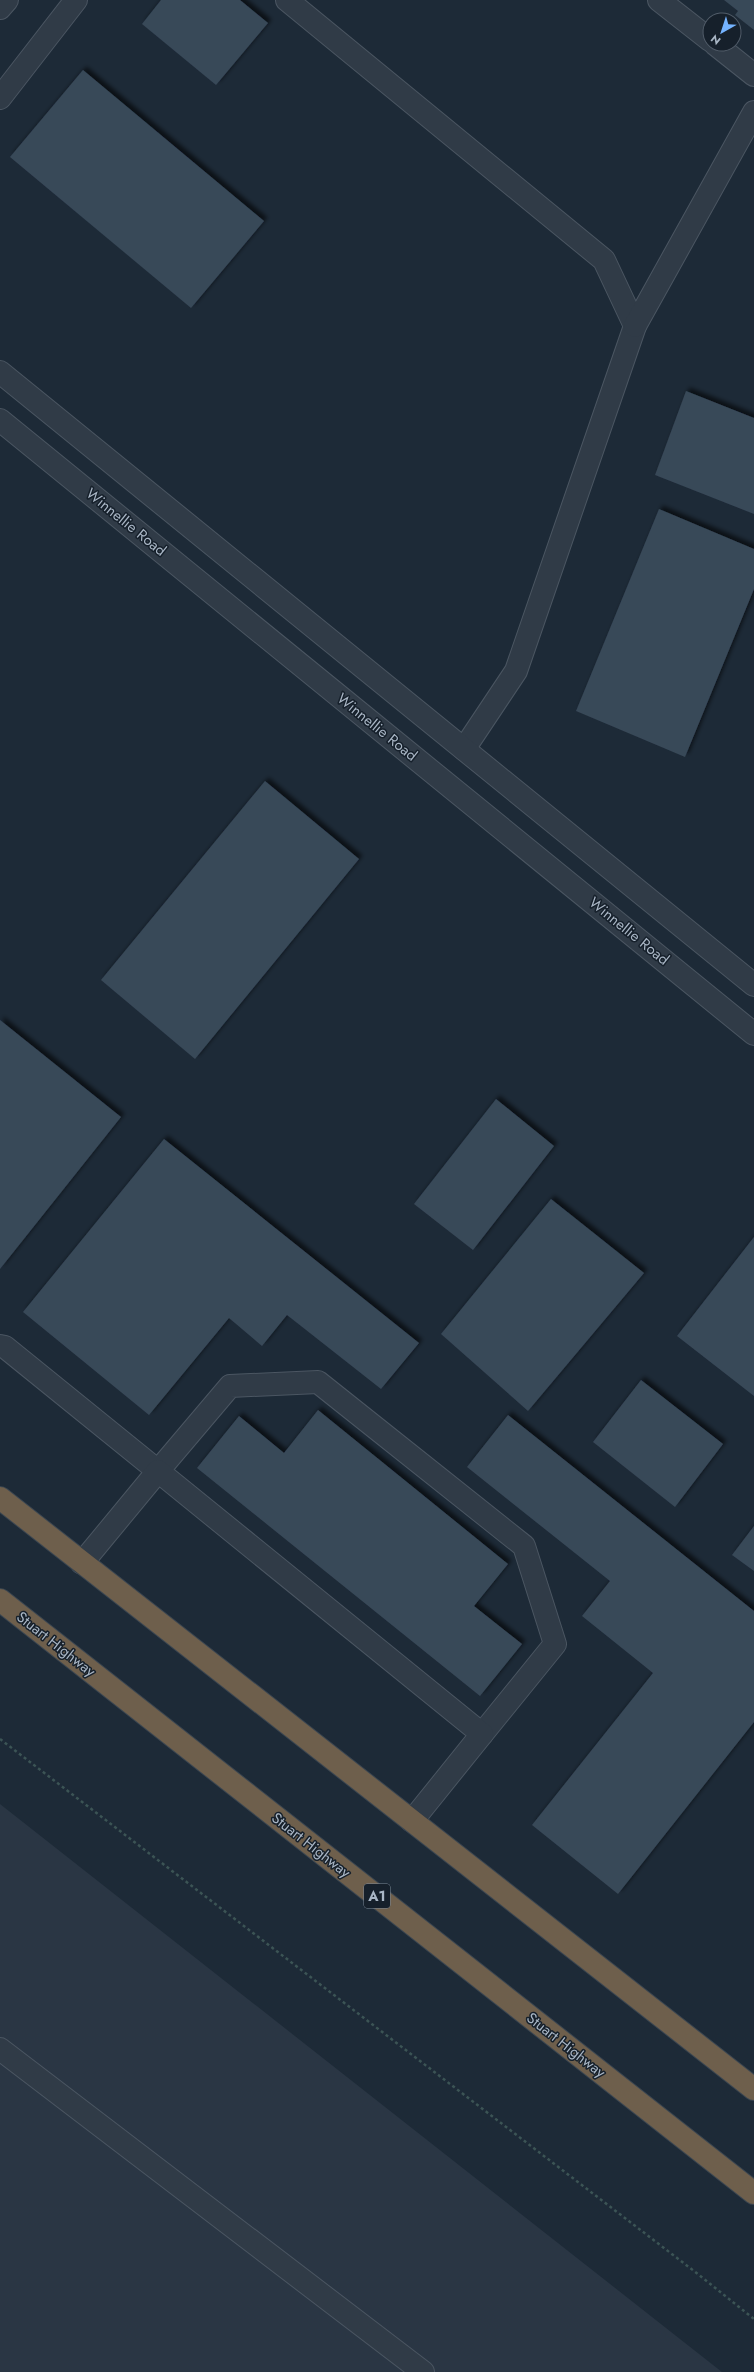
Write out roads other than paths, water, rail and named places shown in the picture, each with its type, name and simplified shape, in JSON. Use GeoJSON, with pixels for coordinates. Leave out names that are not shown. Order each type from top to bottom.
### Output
{"type":"FeatureCollection","features":[{"type":"Feature","properties":{"kind":"highway"},"geometry":{"type":"LineString","coordinates":[[0,1498],[754,2089]]}},
{"type":"Feature","properties":{"kind":"highway","name":"Stuart Highway"},"geometry":{"type":"LineString","coordinates":[[0,1600],[754,2192]]}},
{"type":"Feature","properties":{"kind":"street"},"geometry":{"type":"LineString","coordinates":[[0,8],[6,0]]}},
{"type":"Feature","properties":{"kind":"street"},"geometry":{"type":"LineString","coordinates":[[0,98],[76,0]]}},
{"type":"Feature","properties":{"kind":"street"},"geometry":{"type":"LineString","coordinates":[[287,0],[604,260],[635,326]]}},
{"type":"Feature","properties":{"kind":"street"},"geometry":{"type":"LineString","coordinates":[[659,0],[702,34]]}},
{"type":"Feature","properties":{"kind":"street"},"geometry":{"type":"LineString","coordinates":[[725,52],[754,75]]}},
{"type":"Feature","properties":{"kind":"street"},"geometry":{"type":"LineString","coordinates":[[464,749],[516,671],[635,326],[754,112]]}},
{"type":"Feature","properties":{"kind":"street"},"geometry":{"type":"LineString","coordinates":[[0,372],[754,985]]}},
{"type":"Feature","properties":{"kind":"street","name":"Winnellie Road"},"geometry":{"type":"LineString","coordinates":[[0,420],[754,1034]]}},
{"type":"Feature","properties":{"kind":"street"},"geometry":{"type":"LineString","coordinates":[[0,1346],[5,1348],[158,1471],[482,1734]]}},
{"type":"Feature","properties":{"kind":"street"},"geometry":{"type":"LineString","coordinates":[[82,1563],[230,1386],[318,1382],[524,1546],[554,1644],[412,1821]]}},
{"type":"Feature","properties":{"kind":"street"},"geometry":{"type":"LineString","coordinates":[[0,2050],[423,2372]]}}]}
